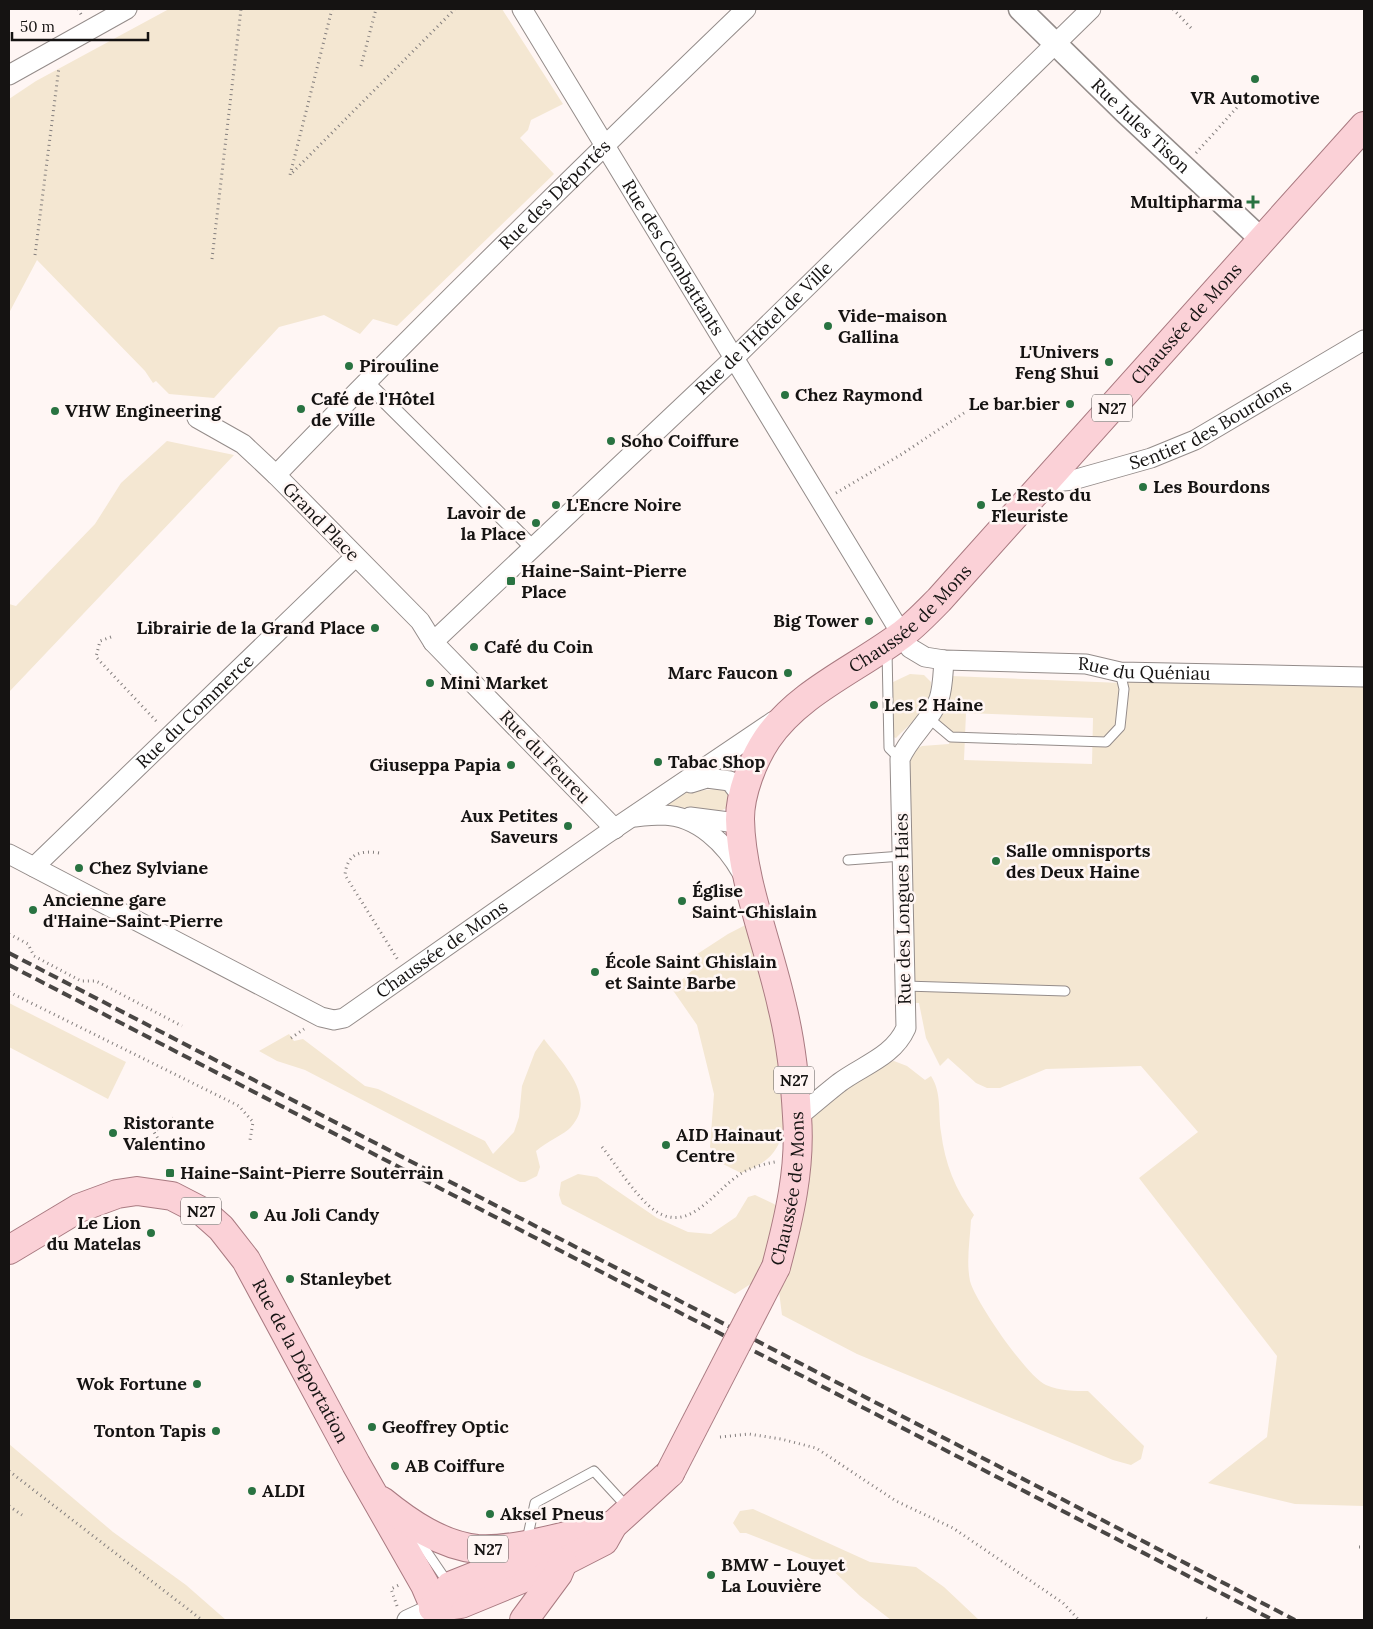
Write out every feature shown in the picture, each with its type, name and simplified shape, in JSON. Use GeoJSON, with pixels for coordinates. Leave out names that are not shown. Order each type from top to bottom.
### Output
{"type":"FeatureCollection","features":[{"type":"Feature","properties":{"kind":"main road","name":"Chaussée de Mons"},"geometry":{"type":"LineString","coordinates":[[450,1606],[563,1562],[604,1540],[621,1517],[670,1473],[776,1267],[792,1203],[797,1167],[798,1117],[783,1006],[742,845],[742,808],[752,767],[767,739],[786,717],[807,699],[894,640],[939,600],[1364,126]]}},
{"type":"Feature","properties":{"kind":"main road","name":"Rue de la Déportation"},"geometry":{"type":"LineString","coordinates":[[9,1250],[46,1226],[94,1202],[117,1194],[137,1191],[155,1192],[189,1203],[221,1228],[246,1260],[424,1585],[450,1606]]}},
{"type":"Feature","properties":{"kind":"main road","name":"N27"},"geometry":{"type":"LineString","coordinates":[[372,1493],[406,1520],[443,1540],[476,1548],[500,1549],[574,1533]]}},
{"type":"Feature","properties":{"kind":"main road"},"geometry":{"type":"LineString","coordinates":[[574,1533],[621,1517]]}},
{"type":"Feature","properties":{"kind":"main road","name":"N27"},"geometry":{"type":"LineString","coordinates":[[450,1606],[534,1552],[574,1533]]}},
{"type":"Feature","properties":{"kind":"main road"},"geometry":{"type":"LineString","coordinates":[[524,1620],[558,1574],[563,1562]]}},
{"type":"Feature","properties":{"kind":"street"},"geometry":{"type":"LineString","coordinates":[[9,75],[127,9]]}},
{"type":"Feature","properties":{"kind":"street","name":"Rue des Combattants"},"geometry":{"type":"LineString","coordinates":[[522,9],[821,502],[894,640],[924,657]]}},
{"type":"Feature","properties":{"kind":"street","name":"Rue des Déportés"},"geometry":{"type":"LineString","coordinates":[[366,382],[604,145],[746,9]]}},
{"type":"Feature","properties":{"kind":"street","name":"Rue Jules Tison"},"geometry":{"type":"LineString","coordinates":[[1020,9],[1183,167],[1262,240]]}},
{"type":"Feature","properties":{"kind":"street","name":"Rue de l'Hôtel de Ville"},"geometry":{"type":"LineString","coordinates":[[433,642],[733,358],[1091,9]]}},
{"type":"Feature","properties":{"kind":"street","name":"Sentier des Bourdons"},"geometry":{"type":"LineString","coordinates":[[1044,484],[1073,480],[1151,458],[1195,440],[1364,340]]}},
{"type":"Feature","properties":{"kind":"street"},"geometry":{"type":"LineString","coordinates":[[366,382],[533,548]]}},
{"type":"Feature","properties":{"kind":"street","name":"Grand Place"},"geometry":{"type":"LineString","coordinates":[[366,382],[276,475],[420,621],[433,642]]}},
{"type":"Feature","properties":{"kind":"street"},"geometry":{"type":"LineString","coordinates":[[197,418],[244,444],[276,475]]}},
{"type":"Feature","properties":{"kind":"street","name":"Rue du Commerce"},"geometry":{"type":"LineString","coordinates":[[34,867],[355,557]]}},
{"type":"Feature","properties":{"kind":"street","name":"Rue du Feureu"},"geometry":{"type":"LineString","coordinates":[[433,642],[614,829]]}},
{"type":"Feature","properties":{"kind":"street","name":"Rue du Quéniau"},"geometry":{"type":"LineString","coordinates":[[924,657],[944,660],[1086,664],[1120,672],[1364,677]]}},
{"type":"Feature","properties":{"kind":"street"},"geometry":{"type":"LineString","coordinates":[[900,759],[904,748],[932,712],[939,699],[944,660]]}},
{"type":"Feature","properties":{"kind":"street","name":"Chaussée de Mons"},"geometry":{"type":"LineString","coordinates":[[9,854],[321,1017],[334,1020],[353,1014],[614,829],[807,699]]}},
{"type":"Feature","properties":{"kind":"street","name":"Rue des Longues Haies"},"geometry":{"type":"LineString","coordinates":[[798,1117],[840,1082],[881,1058],[900,1040],[906,1028],[900,759]]}},
{"type":"Feature","properties":{"kind":"street"},"geometry":{"type":"LineString","coordinates":[[680,786],[707,778],[720,778],[730,781],[742,808]]}},
{"type":"Feature","properties":{"kind":"street","name":"Chaussée de Mons"},"geometry":{"type":"LineString","coordinates":[[634,817],[664,815],[729,822],[742,808]]}},
{"type":"Feature","properties":{"kind":"street","name":"Chaussée de Mons"},"geometry":{"type":"LineString","coordinates":[[664,815],[690,823],[712,834],[733,857],[754,896]]}},
{"type":"Feature","properties":{"kind":"street"},"geometry":{"type":"LineString","coordinates":[[407,1620],[450,1606]]}},
{"type":"Feature","properties":{"kind":"lane"},"geometry":{"type":"LineString","coordinates":[[894,640],[888,748],[900,759]]}},
{"type":"Feature","properties":{"kind":"lane"},"geometry":{"type":"LineString","coordinates":[[932,712],[932,721],[951,737],[1106,742],[1120,728],[1124,688],[1120,672]]}},
{"type":"Feature","properties":{"kind":"lane"},"geometry":{"type":"LineString","coordinates":[[848,860],[902,856]]}},
{"type":"Feature","properties":{"kind":"lane"},"geometry":{"type":"LineString","coordinates":[[905,986],[1065,991]]}},
{"type":"Feature","properties":{"kind":"lane"},"geometry":{"type":"LineString","coordinates":[[526,1544],[535,1503],[594,1471],[621,1517]]}},
{"type":"Feature","properties":{"kind":"lane"},"geometry":{"type":"LineString","coordinates":[[406,1520],[450,1606]]}},
{"type":"Feature","properties":{"kind":"path"},"geometry":{"type":"LineString","coordinates":[[212,260],[241,9]]}},
{"type":"Feature","properties":{"kind":"path"},"geometry":{"type":"LineString","coordinates":[[332,9],[290,175],[455,9]]}},
{"type":"Feature","properties":{"kind":"path"},"geometry":{"type":"LineString","coordinates":[[361,66],[376,9]]}},
{"type":"Feature","properties":{"kind":"path"},"geometry":{"type":"LineString","coordinates":[[1173,9],[1192,28]]}},
{"type":"Feature","properties":{"kind":"path"},"geometry":{"type":"LineString","coordinates":[[35,255],[59,68],[50,53]]}},
{"type":"Feature","properties":{"kind":"path"},"geometry":{"type":"LineString","coordinates":[[1183,167],[1241,102]]}},
{"type":"Feature","properties":{"kind":"path"},"geometry":{"type":"LineString","coordinates":[[821,502],[902,454],[967,411]]}},
{"type":"Feature","properties":{"kind":"path"},"geometry":{"type":"LineString","coordinates":[[111,636],[100,641],[96,657],[171,736]]}},
{"type":"Feature","properties":{"kind":"path"},"geometry":{"type":"LineString","coordinates":[[379,852],[359,852],[350,858],[346,865],[345,875],[408,976]]}},
{"type":"Feature","properties":{"kind":"path"},"geometry":{"type":"LineString","coordinates":[[9,934],[28,944],[34,956],[81,981],[96,981],[182,1026]]}},
{"type":"Feature","properties":{"kind":"path"},"geometry":{"type":"LineString","coordinates":[[9,992],[239,1106],[253,1122],[250,1140]]}},
{"type":"Feature","properties":{"kind":"path"},"geometry":{"type":"LineString","coordinates":[[291,1038],[306,1027]]}},
{"type":"Feature","properties":{"kind":"path"},"geometry":{"type":"LineString","coordinates":[[160,1142],[154,1132],[173,1118]]}},
{"type":"Feature","properties":{"kind":"path"},"geometry":{"type":"LineString","coordinates":[[602,1147],[648,1204],[660,1213],[674,1216],[694,1213],[715,1198],[741,1174],[760,1165],[785,1162],[797,1167]]}},
{"type":"Feature","properties":{"kind":"path"},"geometry":{"type":"LineString","coordinates":[[720,1437],[749,1434],[781,1439],[816,1448],[896,1501],[953,1528],[1063,1603],[1079,1620]]}},
{"type":"Feature","properties":{"kind":"path"},"geometry":{"type":"LineString","coordinates":[[9,1471],[202,1620]]}},
{"type":"Feature","properties":{"kind":"path"},"geometry":{"type":"LineString","coordinates":[[9,1506],[22,1516]]}},
{"type":"Feature","properties":{"kind":"path"},"geometry":{"type":"LineString","coordinates":[[1359,1547],[1364,1547]]}},
{"type":"Feature","properties":{"kind":"shaded area"},"geometry":{"type":"Polygon","coordinates":[[[169,9],[502,9],[563,104],[531,120],[528,130],[520,138],[554,174],[397,326],[373,319],[360,334],[324,315],[279,327],[214,398],[169,394],[156,381],[153,383],[145,371],[37,260],[9,313],[9,99],[36,81],[169,9]]]}},
{"type":"Feature","properties":{"kind":"shaded area"},"geometry":{"type":"Polygon","coordinates":[[[167,441],[234,455],[9,692],[9,604],[16,606],[95,524],[121,483],[167,441]]]}},
{"type":"Feature","properties":{"kind":"shaded area"},"geometry":{"type":"Polygon","coordinates":[[[1120,672],[1364,677],[1364,1506],[1295,1504],[1208,1483],[1267,1437],[1277,1356],[1139,1178],[1198,1132],[1141,1066],[1046,1069],[1000,1088],[987,1088],[976,1083],[948,1058],[940,1066],[926,1038],[919,1003],[905,1003],[905,766],[912,751],[922,746],[949,744],[951,737],[932,721],[951,676],[1122,683],[1120,672]],[[966,713],[964,760],[1092,764],[1093,718],[966,713]]]}},
{"type":"Feature","properties":{"kind":"shaded area"},"geometry":{"type":"Polygon","coordinates":[[[910,674],[924,675],[931,682],[930,691],[925,706],[920,713],[896,738],[891,736],[891,683],[910,674]]]}},
{"type":"Feature","properties":{"kind":"shaded area"},"geometry":{"type":"Polygon","coordinates":[[[724,789],[731,793],[729,807],[720,811],[666,806],[687,792],[724,789]]]}},
{"type":"Feature","properties":{"kind":"shaded area"},"geometry":{"type":"Polygon","coordinates":[[[759,918],[788,1122],[772,1154],[760,1164],[741,1173],[721,1163],[710,1147],[714,1094],[697,1025],[672,989],[697,966],[688,960],[728,934],[759,918]]]}},
{"type":"Feature","properties":{"kind":"shaded area"},"geometry":{"type":"Polygon","coordinates":[[[9,1003],[126,1062],[108,1099],[9,1047],[9,1003]]]}},
{"type":"Feature","properties":{"kind":"shaded area"},"geometry":{"type":"Polygon","coordinates":[[[289,1034],[294,1041],[303,1039],[365,1086],[378,1089],[485,1141],[493,1154],[514,1132],[519,1117],[522,1086],[535,1052],[544,1039],[568,1069],[579,1092],[581,1104],[578,1116],[568,1130],[536,1151],[540,1167],[537,1176],[525,1182],[520,1182],[305,1070],[277,1061],[259,1051],[289,1034]]]}},
{"type":"Feature","properties":{"kind":"shaded area"},"geometry":{"type":"Polygon","coordinates":[[[894,1061],[907,1066],[925,1080],[931,1076],[937,1089],[940,1125],[948,1165],[961,1196],[974,1215],[971,1220],[968,1258],[969,1273],[970,1281],[981,1305],[1027,1369],[1046,1385],[1072,1391],[1088,1391],[1144,1446],[1141,1459],[1131,1465],[1113,1460],[857,1354],[782,1315],[776,1268],[735,1294],[562,1204],[559,1195],[561,1182],[578,1174],[597,1177],[657,1218],[688,1232],[711,1234],[736,1217],[748,1197],[755,1195],[774,1204],[789,1216],[798,1117],[884,1063],[894,1061]]]}},
{"type":"Feature","properties":{"kind":"shaded area"},"geometry":{"type":"Polygon","coordinates":[[[9,1444],[113,1532],[186,1585],[226,1620],[9,1620],[9,1444]]]}},
{"type":"Feature","properties":{"kind":"shaded area"},"geometry":{"type":"Polygon","coordinates":[[[753,1509],[870,1562],[916,1567],[944,1587],[979,1620],[891,1620],[860,1596],[827,1565],[746,1533],[740,1533],[733,1523],[740,1511],[753,1509]]]}},
{"type":"Feature","properties":{"kind":"railway"},"geometry":{"type":"LineString","coordinates":[[9,953],[1295,1620]]}},
{"type":"Feature","properties":{"kind":"railway"},"geometry":{"type":"LineString","coordinates":[[9,965],[1273,1620]]}},
{"type":"Feature","properties":{"kind":"place","name":"VR Automotive"},"geometry":{"type":"Point","coordinates":[1255,79]}},
{"type":"Feature","properties":{"kind":"place","name":"Multipharma"},"geometry":{"type":"Point","coordinates":[1253,202]}},
{"type":"Feature","properties":{"kind":"place","name":"Vide-maison Gallina"},"geometry":{"type":"Point","coordinates":[828,326]}},
{"type":"Feature","properties":{"kind":"place","name":"L'Univers Feng Shui"},"geometry":{"type":"Point","coordinates":[1109,362]}},
{"type":"Feature","properties":{"kind":"place","name":"Pirouline"},"geometry":{"type":"Point","coordinates":[349,366]}},
{"type":"Feature","properties":{"kind":"place","name":"Chez Raymond"},"geometry":{"type":"Point","coordinates":[785,395]}},
{"type":"Feature","properties":{"kind":"place","name":"Le bar.bier"},"geometry":{"type":"Point","coordinates":[1070,404]}},
{"type":"Feature","properties":{"kind":"place","name":"Café de l'Hôtel de Ville"},"geometry":{"type":"Point","coordinates":[301,409]}},
{"type":"Feature","properties":{"kind":"place","name":"VHW Engineering"},"geometry":{"type":"Point","coordinates":[55,411]}},
{"type":"Feature","properties":{"kind":"place","name":"Soho Coiffure"},"geometry":{"type":"Point","coordinates":[611,441]}},
{"type":"Feature","properties":{"kind":"place","name":"Les Bourdons"},"geometry":{"type":"Point","coordinates":[1143,487]}},
{"type":"Feature","properties":{"kind":"place","name":"L'Encre Noire"},"geometry":{"type":"Point","coordinates":[556,505]}},
{"type":"Feature","properties":{"kind":"place","name":"Le Resto du Fleuriste"},"geometry":{"type":"Point","coordinates":[981,505]}},
{"type":"Feature","properties":{"kind":"place","name":"Lavoir de la Place"},"geometry":{"type":"Point","coordinates":[536,523]}},
{"type":"Feature","properties":{"kind":"place","name":"Haine-Saint-Pierre Place"},"geometry":{"type":"Point","coordinates":[511,581]}},
{"type":"Feature","properties":{"kind":"place","name":"Big Tower"},"geometry":{"type":"Point","coordinates":[869,621]}},
{"type":"Feature","properties":{"kind":"place","name":"Librairie de la Grand Place"},"geometry":{"type":"Point","coordinates":[375,628]}},
{"type":"Feature","properties":{"kind":"place","name":"Café du Coin"},"geometry":{"type":"Point","coordinates":[474,647]}},
{"type":"Feature","properties":{"kind":"place","name":"Marc Faucon"},"geometry":{"type":"Point","coordinates":[788,673]}},
{"type":"Feature","properties":{"kind":"place","name":"Mini Market"},"geometry":{"type":"Point","coordinates":[430,683]}},
{"type":"Feature","properties":{"kind":"place","name":"Les 2 Haine"},"geometry":{"type":"Point","coordinates":[874,705]}},
{"type":"Feature","properties":{"kind":"place","name":"Tabac Shop"},"geometry":{"type":"Point","coordinates":[658,762]}},
{"type":"Feature","properties":{"kind":"place","name":"Giuseppa Papia"},"geometry":{"type":"Point","coordinates":[511,765]}},
{"type":"Feature","properties":{"kind":"place","name":"Aux Petites Saveurs"},"geometry":{"type":"Point","coordinates":[568,826]}},
{"type":"Feature","properties":{"kind":"place","name":"Salle omnisports des Deux Haine"},"geometry":{"type":"Point","coordinates":[996,861]}},
{"type":"Feature","properties":{"kind":"place","name":"Chez Sylviane"},"geometry":{"type":"Point","coordinates":[79,868]}},
{"type":"Feature","properties":{"kind":"place","name":"Église Saint-Ghislain"},"geometry":{"type":"Point","coordinates":[682,901]}},
{"type":"Feature","properties":{"kind":"place","name":"Ancienne gare d'Haine-Saint-Pierre"},"geometry":{"type":"Point","coordinates":[33,910]}},
{"type":"Feature","properties":{"kind":"place","name":"École Saint Ghislain et Sainte Barbe"},"geometry":{"type":"Point","coordinates":[595,972]}},
{"type":"Feature","properties":{"kind":"place","name":"Ristorante Valentino"},"geometry":{"type":"Point","coordinates":[113,1133]}},
{"type":"Feature","properties":{"kind":"place","name":"AID Hainaut Centre"},"geometry":{"type":"Point","coordinates":[666,1145]}},
{"type":"Feature","properties":{"kind":"place","name":"Haine-Saint-Pierre Souterrain"},"geometry":{"type":"Point","coordinates":[170,1173]}},
{"type":"Feature","properties":{"kind":"place","name":"Au Joli Candy"},"geometry":{"type":"Point","coordinates":[254,1215]}},
{"type":"Feature","properties":{"kind":"place","name":"Le Lion du Matelas"},"geometry":{"type":"Point","coordinates":[151,1233]}},
{"type":"Feature","properties":{"kind":"place","name":"Stanleybet"},"geometry":{"type":"Point","coordinates":[290,1279]}},
{"type":"Feature","properties":{"kind":"place","name":"Wok Fortune"},"geometry":{"type":"Point","coordinates":[197,1384]}},
{"type":"Feature","properties":{"kind":"place","name":"Geoffrey Optic"},"geometry":{"type":"Point","coordinates":[372,1427]}},
{"type":"Feature","properties":{"kind":"place","name":"Tonton Tapis"},"geometry":{"type":"Point","coordinates":[216,1431]}},
{"type":"Feature","properties":{"kind":"place","name":"AB Coiffure"},"geometry":{"type":"Point","coordinates":[395,1466]}},
{"type":"Feature","properties":{"kind":"place","name":"ALDI"},"geometry":{"type":"Point","coordinates":[252,1491]}},
{"type":"Feature","properties":{"kind":"place","name":"Aksel Pneus"},"geometry":{"type":"Point","coordinates":[490,1514]}},
{"type":"Feature","properties":{"kind":"place","name":"BMW - Louyet La Louvière"},"geometry":{"type":"Point","coordinates":[711,1575]}}]}
